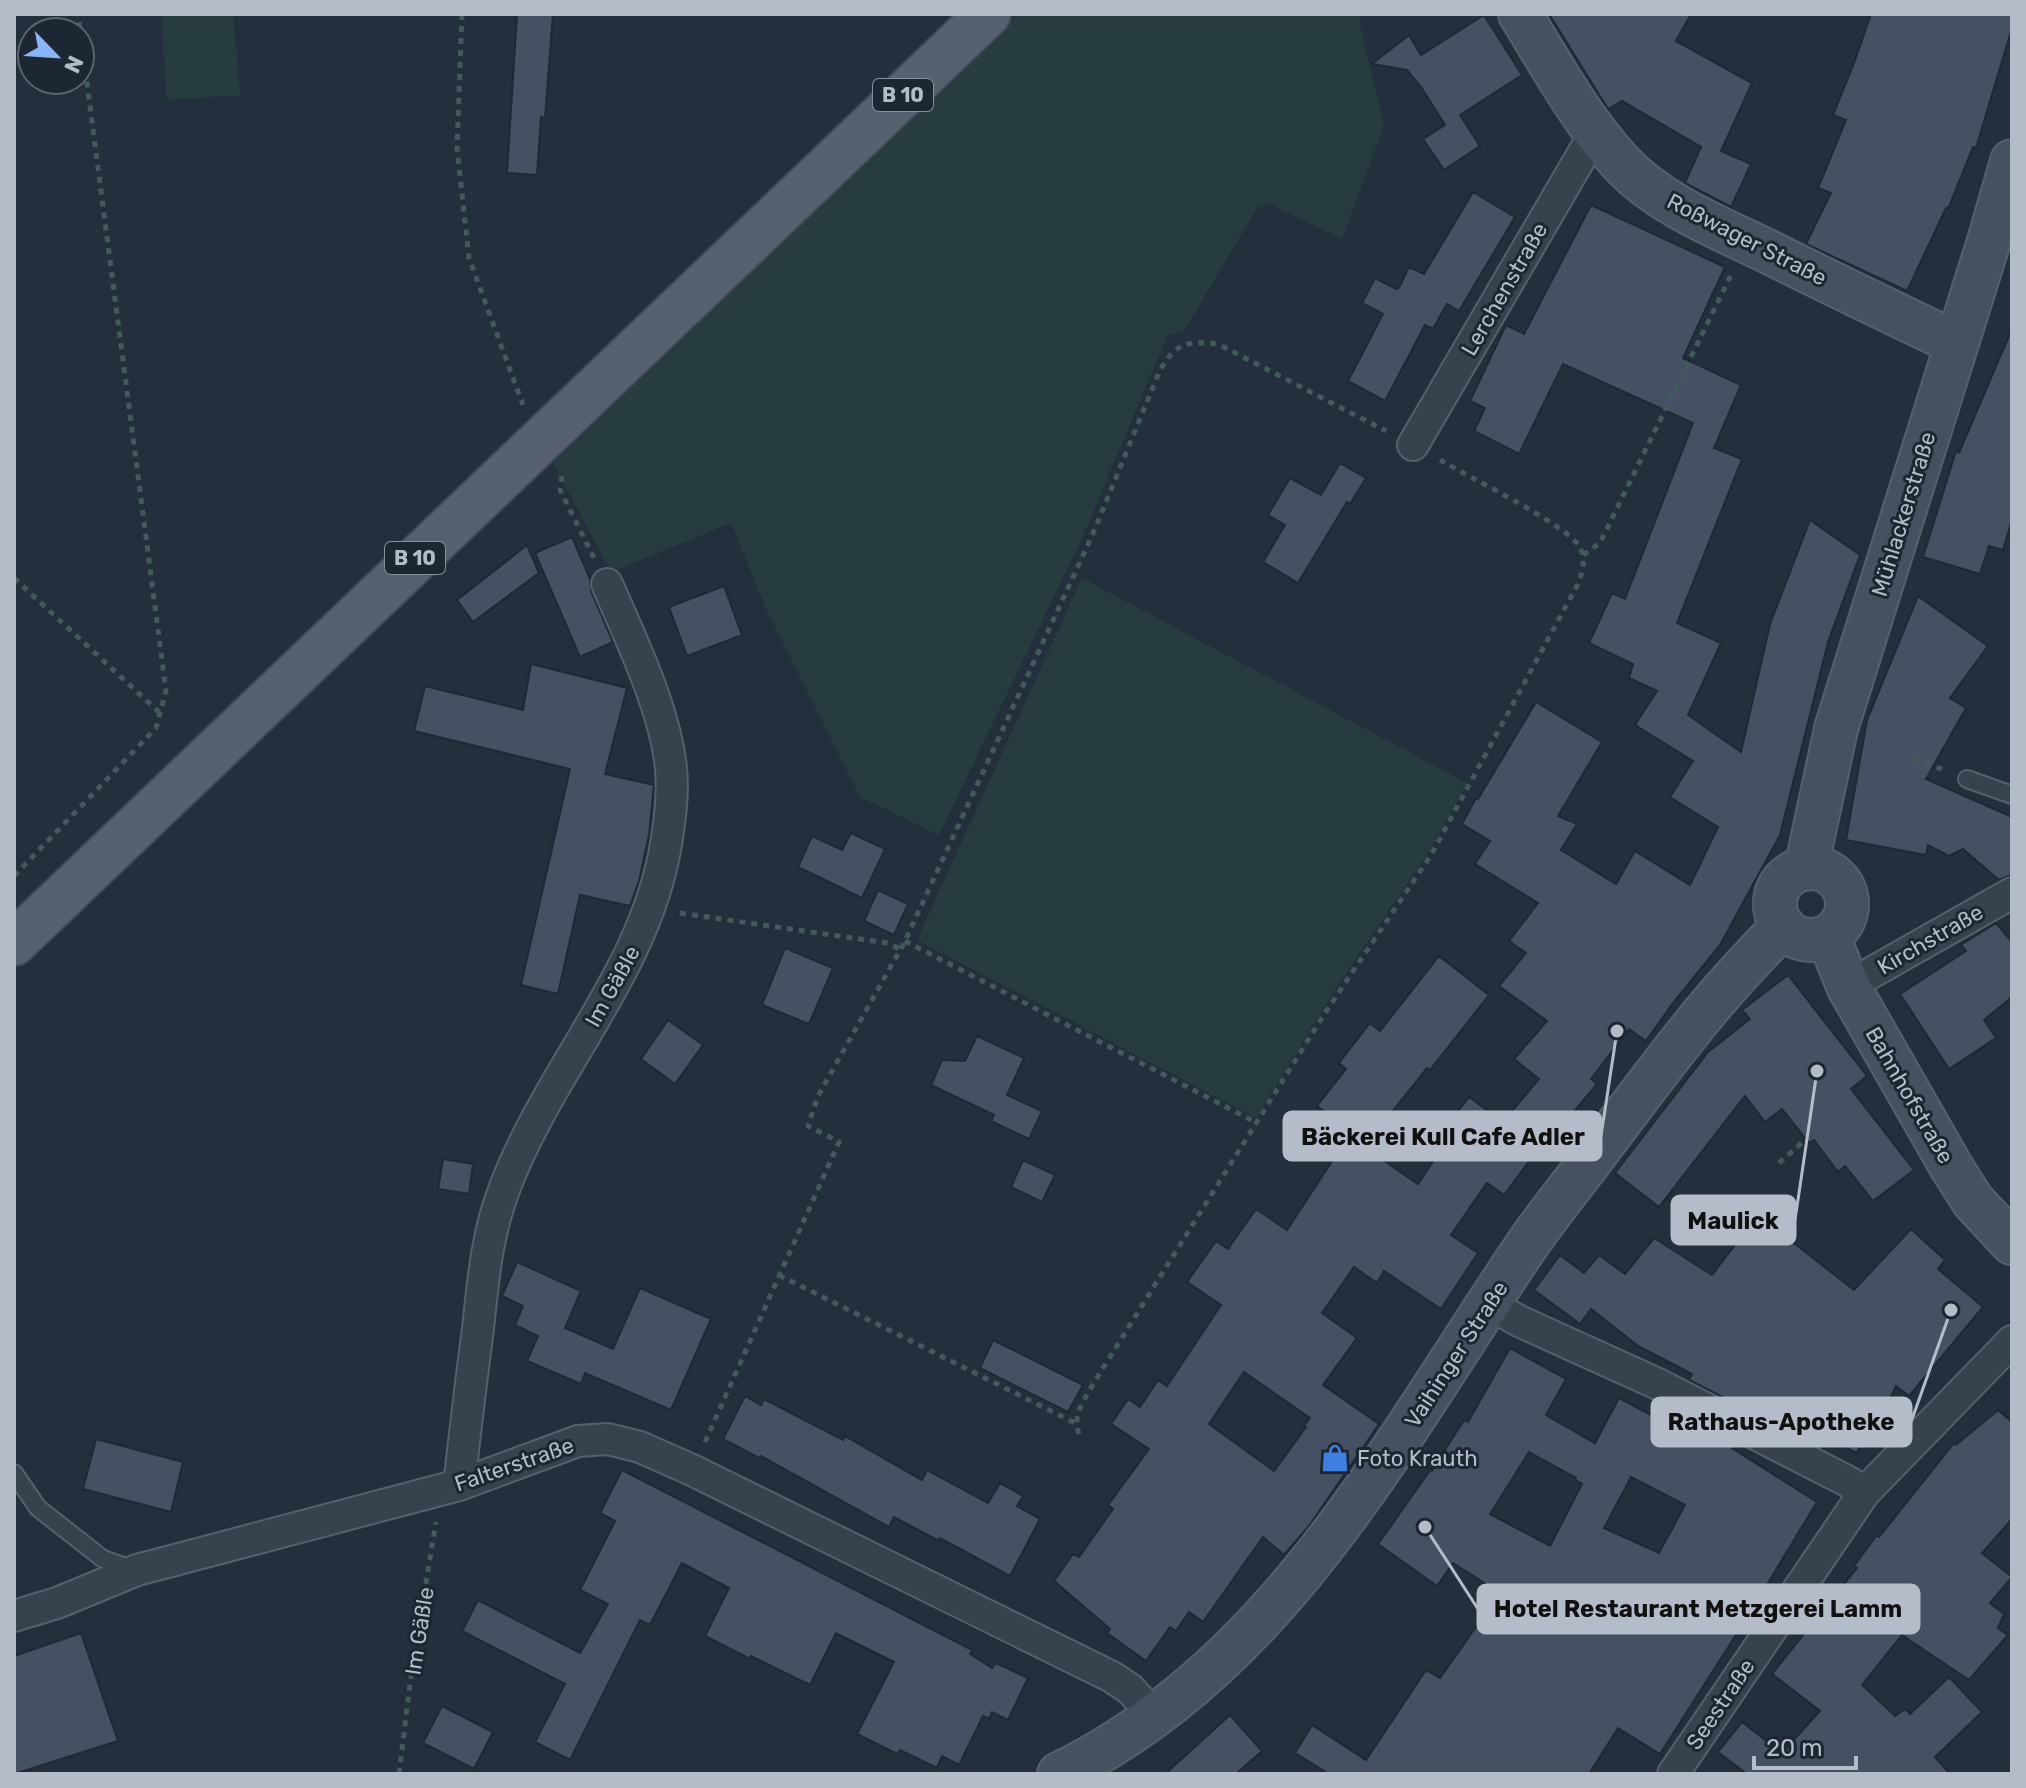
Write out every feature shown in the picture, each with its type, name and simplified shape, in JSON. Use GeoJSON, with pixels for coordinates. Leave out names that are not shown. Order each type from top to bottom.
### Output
{"type":"FeatureCollection","features":[{"type":"Feature","properties":{"kind":"main road","name":"B 10"},"geometry":{"type":"LineString","coordinates":[[14,943],[988,14]]}},
{"type":"Feature","properties":{"kind":"street","name":"Roßwager Straße"},"geometry":{"type":"LineString","coordinates":[[1520,14],[1595,133],[1625,167],[1659,194],[1747,241],[1956,343]]}},
{"type":"Feature","properties":{"kind":"street","name":"Lerchenstraße"},"geometry":{"type":"LineString","coordinates":[[1413,445],[1595,133]]}},
{"type":"Feature","properties":{"kind":"street","name":"Mühlackerstraße"},"geometry":{"type":"LineString","coordinates":[[1806,869],[1836,729],[2012,161]]}},
{"type":"Feature","properties":{"kind":"street","name":"Im Gäßle"},"geometry":{"type":"LineString","coordinates":[[450,1487],[488,1238],[505,1186],[533,1124],[636,946],[654,900],[665,852],[672,804],[670,759],[639,660],[607,584]]}},
{"type":"Feature","properties":{"kind":"street"},"geometry":{"type":"LineString","coordinates":[[1806,869],[1826,871],[1837,880],[1845,892],[1847,906],[1844,919],[1828,936],[1809,940],[1796,937],[1783,926],[1777,917],[1775,903],[1778,890],[1786,878],[1806,869]]}},
{"type":"Feature","properties":{"kind":"street","name":"Kirchstraße"},"geometry":{"type":"LineString","coordinates":[[1848,986],[2012,893]]}},
{"type":"Feature","properties":{"kind":"street","name":"Vaihinger Straße"},"geometry":{"type":"LineString","coordinates":[[1059,1774],[1091,1759],[1155,1717],[1218,1665],[1294,1583],[1352,1509],[1411,1424],[1532,1238],[1720,994],[1783,926]]}},
{"type":"Feature","properties":{"kind":"street","name":"Bahnhofstraße"},"geometry":{"type":"LineString","coordinates":[[1828,936],[1848,986],[1973,1201],[2012,1243]]}},
{"type":"Feature","properties":{"kind":"street"},"geometry":{"type":"LineString","coordinates":[[1488,1303],[1519,1321],[1660,1385],[1849,1482],[1864,1493]]}},
{"type":"Feature","properties":{"kind":"street","name":"Seestraße"},"geometry":{"type":"LineString","coordinates":[[1673,1774],[1864,1493],[2012,1341]]}},
{"type":"Feature","properties":{"kind":"street","name":"Falterstraße"},"geometry":{"type":"LineString","coordinates":[[14,1616],[57,1603],[137,1570],[450,1487],[578,1441],[608,1439],[640,1447],[692,1470],[1112,1677],[1130,1689],[1155,1717]]}},
{"type":"Feature","properties":{"kind":"lane"},"geometry":{"type":"LineString","coordinates":[[1967,779],[2012,795]]}},
{"type":"Feature","properties":{"kind":"lane"},"geometry":{"type":"LineString","coordinates":[[14,1473],[38,1508],[103,1559],[137,1570]]}},
{"type":"Feature","properties":{"kind":"path"},"geometry":{"type":"LineString","coordinates":[[14,876],[156,728],[166,691],[78,14]]}},
{"type":"Feature","properties":{"kind":"path"},"geometry":{"type":"LineString","coordinates":[[462,14],[457,148],[469,258],[536,442]]}},
{"type":"Feature","properties":{"kind":"path"},"geometry":{"type":"LineString","coordinates":[[1583,555],[1600,543],[1747,241]]}},
{"type":"Feature","properties":{"kind":"path"},"geometry":{"type":"LineString","coordinates":[[692,1470],[839,1142],[808,1126],[818,1096],[905,941],[1092,536],[1160,370],[1169,355],[1191,341],[1218,344],[1413,445],[1569,533],[1583,555],[1584,567],[1579,582],[1431,855],[1325,1013],[1093,1384],[1077,1415],[1075,1423],[1079,1434]]}},
{"type":"Feature","properties":{"kind":"path"},"geometry":{"type":"LineString","coordinates":[[560,490],[607,584]]}},
{"type":"Feature","properties":{"kind":"path"},"geometry":{"type":"LineString","coordinates":[[14,578],[160,713]]}},
{"type":"Feature","properties":{"kind":"path"},"geometry":{"type":"LineString","coordinates":[[1914,759],[1967,779]]}},
{"type":"Feature","properties":{"kind":"path"},"geometry":{"type":"LineString","coordinates":[[683,915],[887,943],[900,949]]}},
{"type":"Feature","properties":{"kind":"path"},"geometry":{"type":"LineString","coordinates":[[905,941],[1257,1123]]}},
{"type":"Feature","properties":{"kind":"path"},"geometry":{"type":"LineString","coordinates":[[1779,1163],[1806,1139]]}},
{"type":"Feature","properties":{"kind":"path"},"geometry":{"type":"LineString","coordinates":[[779,1275],[1075,1423]]}},
{"type":"Feature","properties":{"kind":"path","name":"Im Gäßle"},"geometry":{"type":"LineString","coordinates":[[399,1774],[412,1668],[450,1487]]}},
{"type":"Feature","properties":{"kind":"green space"},"geometry":{"type":"Polygon","coordinates":[[[161,14],[233,14],[240,95],[167,100],[161,14]]]}},
{"type":"Feature","properties":{"kind":"green space"},"geometry":{"type":"Polygon","coordinates":[[[1018,14],[1363,14],[1359,21],[1384,125],[1342,239],[1271,204],[1257,208],[1184,331],[1167,336],[1084,534],[939,835],[860,797],[767,611],[731,523],[611,572],[553,463],[1018,14]]]}},
{"type":"Feature","properties":{"kind":"green space"},"geometry":{"type":"Polygon","coordinates":[[[1082,578],[1467,783],[1432,847],[1338,985],[1256,1118],[917,940],[1082,578]]]}},
{"type":"Feature","properties":{"kind":"building"},"geometry":{"type":"Polygon","coordinates":[[[517,14],[553,14],[537,175],[507,173],[517,14]]]}},
{"type":"Feature","properties":{"kind":"building"},"geometry":{"type":"Polygon","coordinates":[[[1549,14],[1691,14],[1676,41],[1752,83],[1721,151],[1751,164],[1731,207],[1685,183],[1701,147],[1622,101],[1608,109],[1549,14]]]}},
{"type":"Feature","properties":{"kind":"building"},"geometry":{"type":"Polygon","coordinates":[[[1871,14],[2012,14],[2012,28],[1976,148],[1973,147],[1948,209],[1907,291],[1806,244],[1831,193],[1818,188],[1846,120],[1833,115],[1871,14]]]}},
{"type":"Feature","properties":{"kind":"building"},"geometry":{"type":"Polygon","coordinates":[[[1484,15],[1522,75],[1460,115],[1480,146],[1444,170],[1423,139],[1445,125],[1421,87],[1407,70],[1372,64],[1409,35],[1421,55],[1484,15]]]}},
{"type":"Feature","properties":{"kind":"building"},"geometry":{"type":"Polygon","coordinates":[[[1473,192],[1515,217],[1459,311],[1447,304],[1433,329],[1425,325],[1385,401],[1348,381],[1383,314],[1362,303],[1375,278],[1396,289],[1409,267],[1424,274],[1473,192]]]}},
{"type":"Feature","properties":{"kind":"building"},"geometry":{"type":"Polygon","coordinates":[[[1591,205],[1725,267],[1683,358],[1741,385],[1714,448],[1742,459],[1677,623],[1721,643],[1688,715],[1741,752],[1770,624],[1810,520],[1860,555],[1828,642],[1780,835],[1720,945],[1646,1041],[1629,1029],[1591,1079],[1597,1084],[1542,1150],[1539,1148],[1504,1195],[1487,1183],[1451,1235],[1478,1253],[1441,1309],[1384,1271],[1377,1283],[1354,1267],[1322,1313],[1357,1338],[1323,1385],[1379,1424],[1309,1526],[1284,1555],[1263,1537],[1203,1622],[1189,1612],[1176,1631],[1170,1627],[1146,1661],[1107,1633],[1110,1629],[1054,1581],[1073,1554],[1079,1557],[1113,1509],[1108,1505],[1149,1449],[1111,1424],[1128,1399],[1140,1407],[1158,1380],[1167,1386],[1221,1305],[1187,1282],[1216,1241],[1228,1249],[1256,1209],[1287,1230],[1347,1138],[1329,1124],[1333,1119],[1317,1106],[1346,1069],[1339,1063],[1370,1023],[1380,1031],[1439,956],[1489,995],[1364,1147],[1418,1184],[1449,1137],[1442,1132],[1469,1097],[1503,1122],[1539,1079],[1514,1059],[1547,1021],[1499,986],[1526,953],[1509,941],[1538,903],[1475,864],[1490,841],[1462,824],[1536,702],[1602,742],[1558,816],[1577,824],[1561,850],[1616,884],[1635,851],[1690,885],[1718,827],[1670,797],[1693,761],[1635,725],[1657,691],[1629,678],[1633,664],[1589,643],[1612,593],[1625,599],[1693,423],[1563,364],[1519,454],[1474,431],[1485,408],[1470,401],[1506,325],[1524,334],[1591,205]],[[1244,1372],[1209,1424],[1274,1471],[1310,1418],[1244,1372]]]}},
{"type":"Feature","properties":{"kind":"building"},"geometry":{"type":"Polygon","coordinates":[[[2011,331],[2012,520],[2003,550],[1989,546],[1980,574],[1923,557],[1956,451],[1959,453],[2011,331]]]}},
{"type":"Feature","properties":{"kind":"building"},"geometry":{"type":"Polygon","coordinates":[[[1340,463],[1366,478],[1350,504],[1347,502],[1298,583],[1263,562],[1285,525],[1268,515],[1290,478],[1321,495],[1340,463]]]}},
{"type":"Feature","properties":{"kind":"building"},"geometry":{"type":"Polygon","coordinates":[[[572,537],[613,642],[580,657],[535,553],[572,537]]]}},
{"type":"Feature","properties":{"kind":"building"},"geometry":{"type":"Polygon","coordinates":[[[527,545],[539,573],[473,622],[457,600],[527,545]]]}},
{"type":"Feature","properties":{"kind":"building"},"geometry":{"type":"Polygon","coordinates":[[[724,586],[742,635],[687,656],[669,607],[724,586]]]}},
{"type":"Feature","properties":{"kind":"building"},"geometry":{"type":"Polygon","coordinates":[[[1918,596],[1988,646],[1950,698],[1966,708],[1926,779],[2012,817],[2012,875],[1999,880],[1963,849],[1949,856],[1928,845],[1926,855],[1846,840],[1867,720],[1918,596]]]}},
{"type":"Feature","properties":{"kind":"building"},"geometry":{"type":"Polygon","coordinates":[[[531,664],[627,688],[605,774],[654,785],[649,835],[630,906],[580,895],[558,994],[521,985],[570,769],[414,731],[425,686],[523,710],[531,664]]]}},
{"type":"Feature","properties":{"kind":"building"},"geometry":{"type":"Polygon","coordinates":[[[851,833],[885,849],[862,898],[798,867],[812,836],[842,850],[851,833]]]}},
{"type":"Feature","properties":{"kind":"building"},"geometry":{"type":"Polygon","coordinates":[[[878,890],[908,904],[894,935],[864,921],[878,890]]]}},
{"type":"Feature","properties":{"kind":"building"},"geometry":{"type":"Polygon","coordinates":[[[1996,923],[2012,942],[2012,997],[1984,1020],[1996,1038],[1949,1069],[1900,994],[1966,951],[1961,945],[1996,923]]]}},
{"type":"Feature","properties":{"kind":"building"},"geometry":{"type":"Polygon","coordinates":[[[785,948],[833,968],[809,1024],[762,1005],[785,948]]]}},
{"type":"Feature","properties":{"kind":"building"},"geometry":{"type":"Polygon","coordinates":[[[1788,975],[1867,1076],[1851,1089],[1914,1170],[1873,1201],[1845,1166],[1838,1172],[1814,1140],[1809,1143],[1782,1109],[1765,1122],[1745,1096],[1659,1207],[1615,1173],[1708,1052],[1750,1019],[1742,1010],[1788,975]]]}},
{"type":"Feature","properties":{"kind":"building"},"geometry":{"type":"Polygon","coordinates":[[[668,1020],[703,1045],[675,1084],[641,1059],[668,1020]]]}},
{"type":"Feature","properties":{"kind":"building"},"geometry":{"type":"Polygon","coordinates":[[[977,1036],[1024,1058],[1007,1095],[1042,1111],[1029,1139],[991,1121],[994,1115],[931,1085],[942,1060],[965,1061],[977,1036]]]}},
{"type":"Feature","properties":{"kind":"building"},"geometry":{"type":"Polygon","coordinates":[[[443,1159],[473,1164],[469,1194],[438,1189],[443,1159]]]}},
{"type":"Feature","properties":{"kind":"building"},"geometry":{"type":"Polygon","coordinates":[[[1023,1160],[1055,1175],[1042,1202],[1011,1187],[1023,1160]]]}},
{"type":"Feature","properties":{"kind":"building"},"geometry":{"type":"Polygon","coordinates":[[[1758,1215],[1854,1290],[1911,1229],[1945,1260],[1938,1269],[1983,1307],[1909,1396],[1896,1386],[1874,1434],[1867,1431],[1857,1453],[1763,1409],[1758,1415],[1689,1380],[1692,1374],[1638,1346],[1591,1309],[1580,1324],[1534,1290],[1560,1255],[1584,1273],[1599,1255],[1625,1274],[1654,1238],[1712,1275],[1758,1215]]]}},
{"type":"Feature","properties":{"kind":"building"},"geometry":{"type":"Polygon","coordinates":[[[517,1262],[581,1291],[565,1328],[613,1349],[640,1288],[711,1319],[671,1410],[585,1373],[581,1384],[527,1361],[538,1336],[515,1325],[523,1306],[502,1296],[517,1262]]]}},
{"type":"Feature","properties":{"kind":"building"},"geometry":{"type":"Polygon","coordinates":[[[993,1340],[1083,1385],[1068,1412],[980,1368],[993,1340]]]}},
{"type":"Feature","properties":{"kind":"building"},"geometry":{"type":"Polygon","coordinates":[[[1510,1348],[1566,1379],[1546,1415],[1595,1443],[1619,1398],[1666,1423],[1672,1411],[1736,1444],[1732,1448],[1817,1502],[1660,1754],[1618,1728],[1589,1774],[1329,1774],[1295,1753],[1312,1725],[1366,1760],[1426,1670],[1440,1678],[1500,1593],[1453,1563],[1437,1586],[1378,1544],[1432,1471],[1464,1420],[1468,1422],[1510,1348]],[[1529,1452],[1490,1514],[1550,1546],[1582,1484],[1529,1452]],[[1631,1477],[1604,1528],[1659,1553],[1685,1505],[1631,1477]]]}},
{"type":"Feature","properties":{"kind":"building"},"geometry":{"type":"Polygon","coordinates":[[[745,1396],[761,1405],[764,1399],[843,1440],[845,1436],[922,1480],[927,1470],[988,1503],[1000,1483],[1023,1496],[1017,1506],[1040,1519],[1010,1576],[894,1517],[889,1527],[761,1456],[759,1458],[723,1439],[745,1396]]]}},
{"type":"Feature","properties":{"kind":"building"},"geometry":{"type":"Polygon","coordinates":[[[1998,1410],[2012,1422],[2012,1519],[1982,1553],[2012,1577],[1990,1603],[2004,1614],[1998,1628],[2008,1635],[1969,1680],[1902,1635],[1862,1685],[1895,1716],[1905,1709],[1910,1714],[1949,1677],[1982,1712],[1935,1757],[1950,1774],[1747,1774],[1718,1752],[1742,1722],[1782,1753],[1820,1711],[1772,1674],[1857,1568],[1854,1566],[1877,1535],[1879,1537],[1954,1443],[1956,1445],[1998,1410]]]}},
{"type":"Feature","properties":{"kind":"building"},"geometry":{"type":"Polygon","coordinates":[[[96,1439],[183,1462],[171,1512],[83,1489],[96,1439]]]}},
{"type":"Feature","properties":{"kind":"building"},"geometry":{"type":"Polygon","coordinates":[[[622,1470],[972,1650],[970,1654],[992,1668],[996,1663],[1028,1678],[1008,1720],[992,1712],[989,1719],[983,1716],[959,1765],[942,1756],[937,1768],[900,1750],[897,1754],[857,1734],[894,1662],[836,1633],[810,1685],[751,1656],[750,1659],[705,1636],[729,1588],[682,1563],[650,1625],[640,1620],[570,1760],[535,1742],[565,1684],[462,1631],[478,1600],[580,1653],[608,1604],[580,1590],[615,1521],[600,1513],[622,1470]]]}},
{"type":"Feature","properties":{"kind":"building"},"geometry":{"type":"Polygon","coordinates":[[[81,1633],[118,1741],[14,1774],[14,1656],[81,1633]]]}},
{"type":"Feature","properties":{"kind":"building"},"geometry":{"type":"Polygon","coordinates":[[[442,1706],[493,1732],[474,1769],[423,1743],[442,1706]]]}},
{"type":"Feature","properties":{"kind":"building"},"geometry":{"type":"Polygon","coordinates":[[[1230,1715],[1262,1751],[1236,1774],[1165,1774],[1230,1715]]]}},
{"type":"Feature","properties":{"kind":"place","name":"Bäckerei Kull Cafe Adler"},"geometry":{"type":"Point","coordinates":[1617,1031]}},
{"type":"Feature","properties":{"kind":"place","name":"Maulick"},"geometry":{"type":"Point","coordinates":[1817,1071]}},
{"type":"Feature","properties":{"kind":"place","name":"Rathaus-Apotheke"},"geometry":{"type":"Point","coordinates":[1951,1310]}},
{"type":"Feature","properties":{"kind":"place","name":"Foto Krauth"},"geometry":{"type":"Point","coordinates":[1335,1458]}},
{"type":"Feature","properties":{"kind":"place","name":"Hotel Restaurant Metzgerei Lamm"},"geometry":{"type":"Point","coordinates":[1425,1527]}}]}
